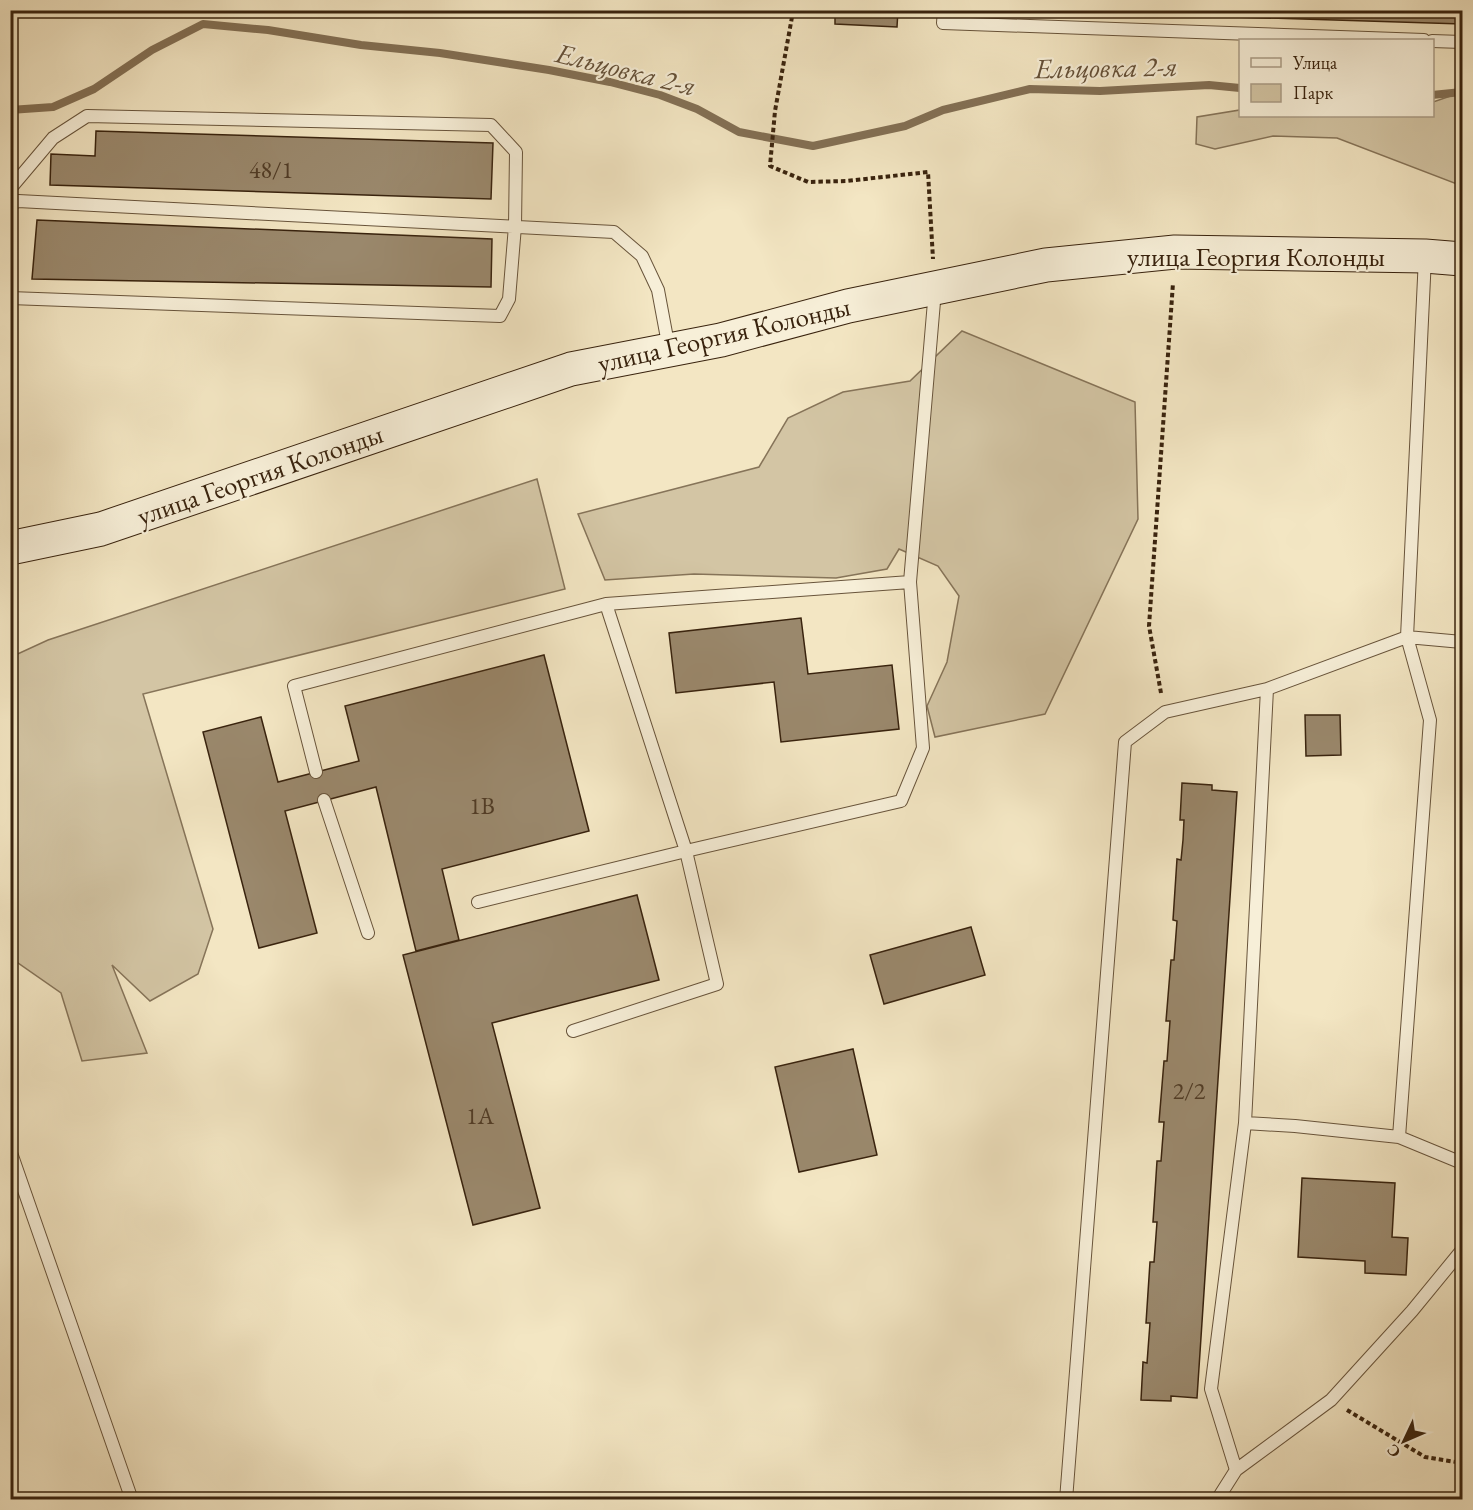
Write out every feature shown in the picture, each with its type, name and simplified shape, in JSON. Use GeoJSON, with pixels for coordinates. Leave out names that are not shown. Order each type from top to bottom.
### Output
{"type":"FeatureCollection","features":[{"type":"Feature","properties":{"kind":"main road","name":"улица Георгия Колонды"},"geometry":{"type":"LineString","coordinates":[[10,548],[101,529],[571,369],[721,340],[848,306],[1046,265],[1175,252],[1425,256],[1462,259]]}},
{"type":"Feature","properties":{"kind":"lane"},"geometry":{"type":"LineString","coordinates":[[944,10],[944,23],[1396,39]]}},
{"type":"Feature","properties":{"kind":"lane"},"geometry":{"type":"LineString","coordinates":[[1434,41],[1462,42]]}},
{"type":"Feature","properties":{"kind":"lane"},"geometry":{"type":"LineString","coordinates":[[10,189],[53,138],[87,116],[491,125],[516,152],[515,226],[509,299],[500,316],[10,298]]}},
{"type":"Feature","properties":{"kind":"lane"},"geometry":{"type":"LineString","coordinates":[[10,205],[18,201],[614,232],[642,256],[658,290],[669,350]]}},
{"type":"Feature","properties":{"kind":"lane"},"geometry":{"type":"LineString","coordinates":[[1399,1137],[1430,720],[1407,638],[1425,256]]}},
{"type":"Feature","properties":{"kind":"lane"},"geometry":{"type":"LineString","coordinates":[[478,902],[901,801],[923,748],[910,582],[935,288]]}},
{"type":"Feature","properties":{"kind":"lane"},"geometry":{"type":"LineString","coordinates":[[316,772],[294,686],[606,604],[910,582]]}},
{"type":"Feature","properties":{"kind":"lane"},"geometry":{"type":"LineString","coordinates":[[573,1031],[717,984],[686,851],[606,604]]}},
{"type":"Feature","properties":{"kind":"lane"},"geometry":{"type":"LineString","coordinates":[[1066,1500],[1125,741],[1165,712],[1267,689],[1407,638],[1462,642]]}},
{"type":"Feature","properties":{"kind":"lane"},"geometry":{"type":"LineString","coordinates":[[1236,1470],[1212,1389],[1245,1123],[1267,689]]}},
{"type":"Feature","properties":{"kind":"lane"},"geometry":{"type":"LineString","coordinates":[[324,801],[368,933]]}},
{"type":"Feature","properties":{"kind":"lane"},"geometry":{"type":"LineString","coordinates":[[1245,1123],[1399,1137],[1462,1163]]}},
{"type":"Feature","properties":{"kind":"lane"},"geometry":{"type":"LineString","coordinates":[[10,1150],[132,1500]]}},
{"type":"Feature","properties":{"kind":"lane"},"geometry":{"type":"LineString","coordinates":[[1217,1500],[1236,1470],[1331,1400],[1412,1311],[1462,1250]]}},
{"type":"Feature","properties":{"kind":"path"},"geometry":{"type":"LineString","coordinates":[[795,10],[775,111],[770,166],[808,182],[847,182],[928,172],[935,288]]}},
{"type":"Feature","properties":{"kind":"path"},"geometry":{"type":"LineString","coordinates":[[1165,712],[1149,626],[1175,252]]}},
{"type":"Feature","properties":{"kind":"path"},"geometry":{"type":"LineString","coordinates":[[1331,1400],[1425,1457],[1462,1463]]}},
{"type":"Feature","properties":{"kind":"green space"},"geometry":{"type":"Polygon","coordinates":[[[1462,92],[1462,186],[1337,138],[1273,136],[1215,149],[1196,144],[1197,117],[1239,110],[1239,117],[1434,117],[1434,102],[1462,92]]]}},
{"type":"Feature","properties":{"kind":"green space"},"geometry":{"type":"Polygon","coordinates":[[[962,331],[1135,402],[1138,519],[1045,714],[935,737],[927,706],[947,662],[959,596],[938,566],[899,549],[887,569],[836,578],[694,574],[605,580],[578,514],[759,467],[788,418],[843,392],[910,381],[962,331]]]}},
{"type":"Feature","properties":{"kind":"green space"},"geometry":{"type":"Polygon","coordinates":[[[537,479],[565,589],[143,694],[213,929],[198,974],[150,1001],[112,965],[147,1053],[82,1061],[61,993],[11,958],[11,657],[48,640],[537,479]]]}},
{"type":"Feature","properties":{"kind":"building"},"geometry":{"type":"Polygon","coordinates":[[[835,10],[898,10],[897,27],[835,24],[835,10]]]}},
{"type":"Feature","properties":{"kind":"building"},"geometry":{"type":"Polygon","coordinates":[[[1007,10],[1462,10],[1462,24],[1007,10]]]}},
{"type":"Feature","properties":{"kind":"building"},"geometry":{"type":"Polygon","coordinates":[[[96,131],[493,143],[491,199],[50,185],[51,154],[95,156],[96,131]]]}},
{"type":"Feature","properties":{"kind":"building"},"geometry":{"type":"Polygon","coordinates":[[[37,220],[492,239],[491,287],[32,279],[37,220]]]}},
{"type":"Feature","properties":{"kind":"building"},"geometry":{"type":"Polygon","coordinates":[[[801,618],[808,674],[892,665],[899,729],[781,742],[774,682],[676,693],[669,633],[801,618]]]}},
{"type":"Feature","properties":{"kind":"building"},"geometry":{"type":"Polygon","coordinates":[[[544,655],[589,831],[442,869],[459,940],[416,951],[376,787],[285,811],[317,933],[259,948],[203,732],[261,717],[278,782],[359,761],[345,706],[544,655]]]}},
{"type":"Feature","properties":{"kind":"building"},"geometry":{"type":"Polygon","coordinates":[[[1305,715],[1340,715],[1341,755],[1306,756],[1305,715]]]}},
{"type":"Feature","properties":{"kind":"building"},"geometry":{"type":"Polygon","coordinates":[[[1182,783],[1212,785],[1212,790],[1237,792],[1197,1398],[1171,1396],[1171,1401],[1141,1400],[1143,1362],[1147,1363],[1150,1323],[1146,1323],[1150,1262],[1154,1262],[1157,1222],[1153,1222],[1157,1161],[1161,1161],[1164,1122],[1159,1122],[1164,1061],[1167,1061],[1170,1021],[1166,1021],[1177,921],[1173,920],[1177,859],[1181,860],[1183,840],[1184,820],[1180,820],[1182,783]]]}},
{"type":"Feature","properties":{"kind":"building"},"geometry":{"type":"Polygon","coordinates":[[[637,895],[659,980],[492,1023],[540,1208],[473,1225],[403,955],[637,895]]]}},
{"type":"Feature","properties":{"kind":"building"},"geometry":{"type":"Polygon","coordinates":[[[971,927],[985,975],[884,1004],[870,955],[971,927]]]}},
{"type":"Feature","properties":{"kind":"building"},"geometry":{"type":"Polygon","coordinates":[[[853,1049],[877,1155],[799,1172],[775,1067],[853,1049]]]}},
{"type":"Feature","properties":{"kind":"building"},"geometry":{"type":"Polygon","coordinates":[[[1462,1095],[1462,1132],[1459,1131],[1462,1095]]]}},
{"type":"Feature","properties":{"kind":"building"},"geometry":{"type":"Polygon","coordinates":[[[1302,1178],[1395,1183],[1392,1237],[1408,1238],[1406,1275],[1365,1273],[1365,1261],[1298,1257],[1302,1178]]]}},
{"type":"Feature","properties":{"kind":"building"},"geometry":{"type":"Polygon","coordinates":[[[1462,1395],[1462,1420],[1459,1420],[1462,1395]]]}},
{"type":"Feature","properties":{"kind":"waterway","name":"Ельцовка 2-я"},"geometry":{"type":"LineString","coordinates":[[10,110],[53,107],[94,89],[152,50],[203,24],[268,30],[361,45],[440,53],[610,82],[660,95],[697,109],[739,132],[813,146],[905,126],[943,110],[1030,89],[1100,91],[1209,85],[1239,88]]}},
{"type":"Feature","properties":{"kind":"waterway","name":"Ельцовка 2-я"},"geometry":{"type":"LineString","coordinates":[[1434,95],[1462,92]]}}]}
